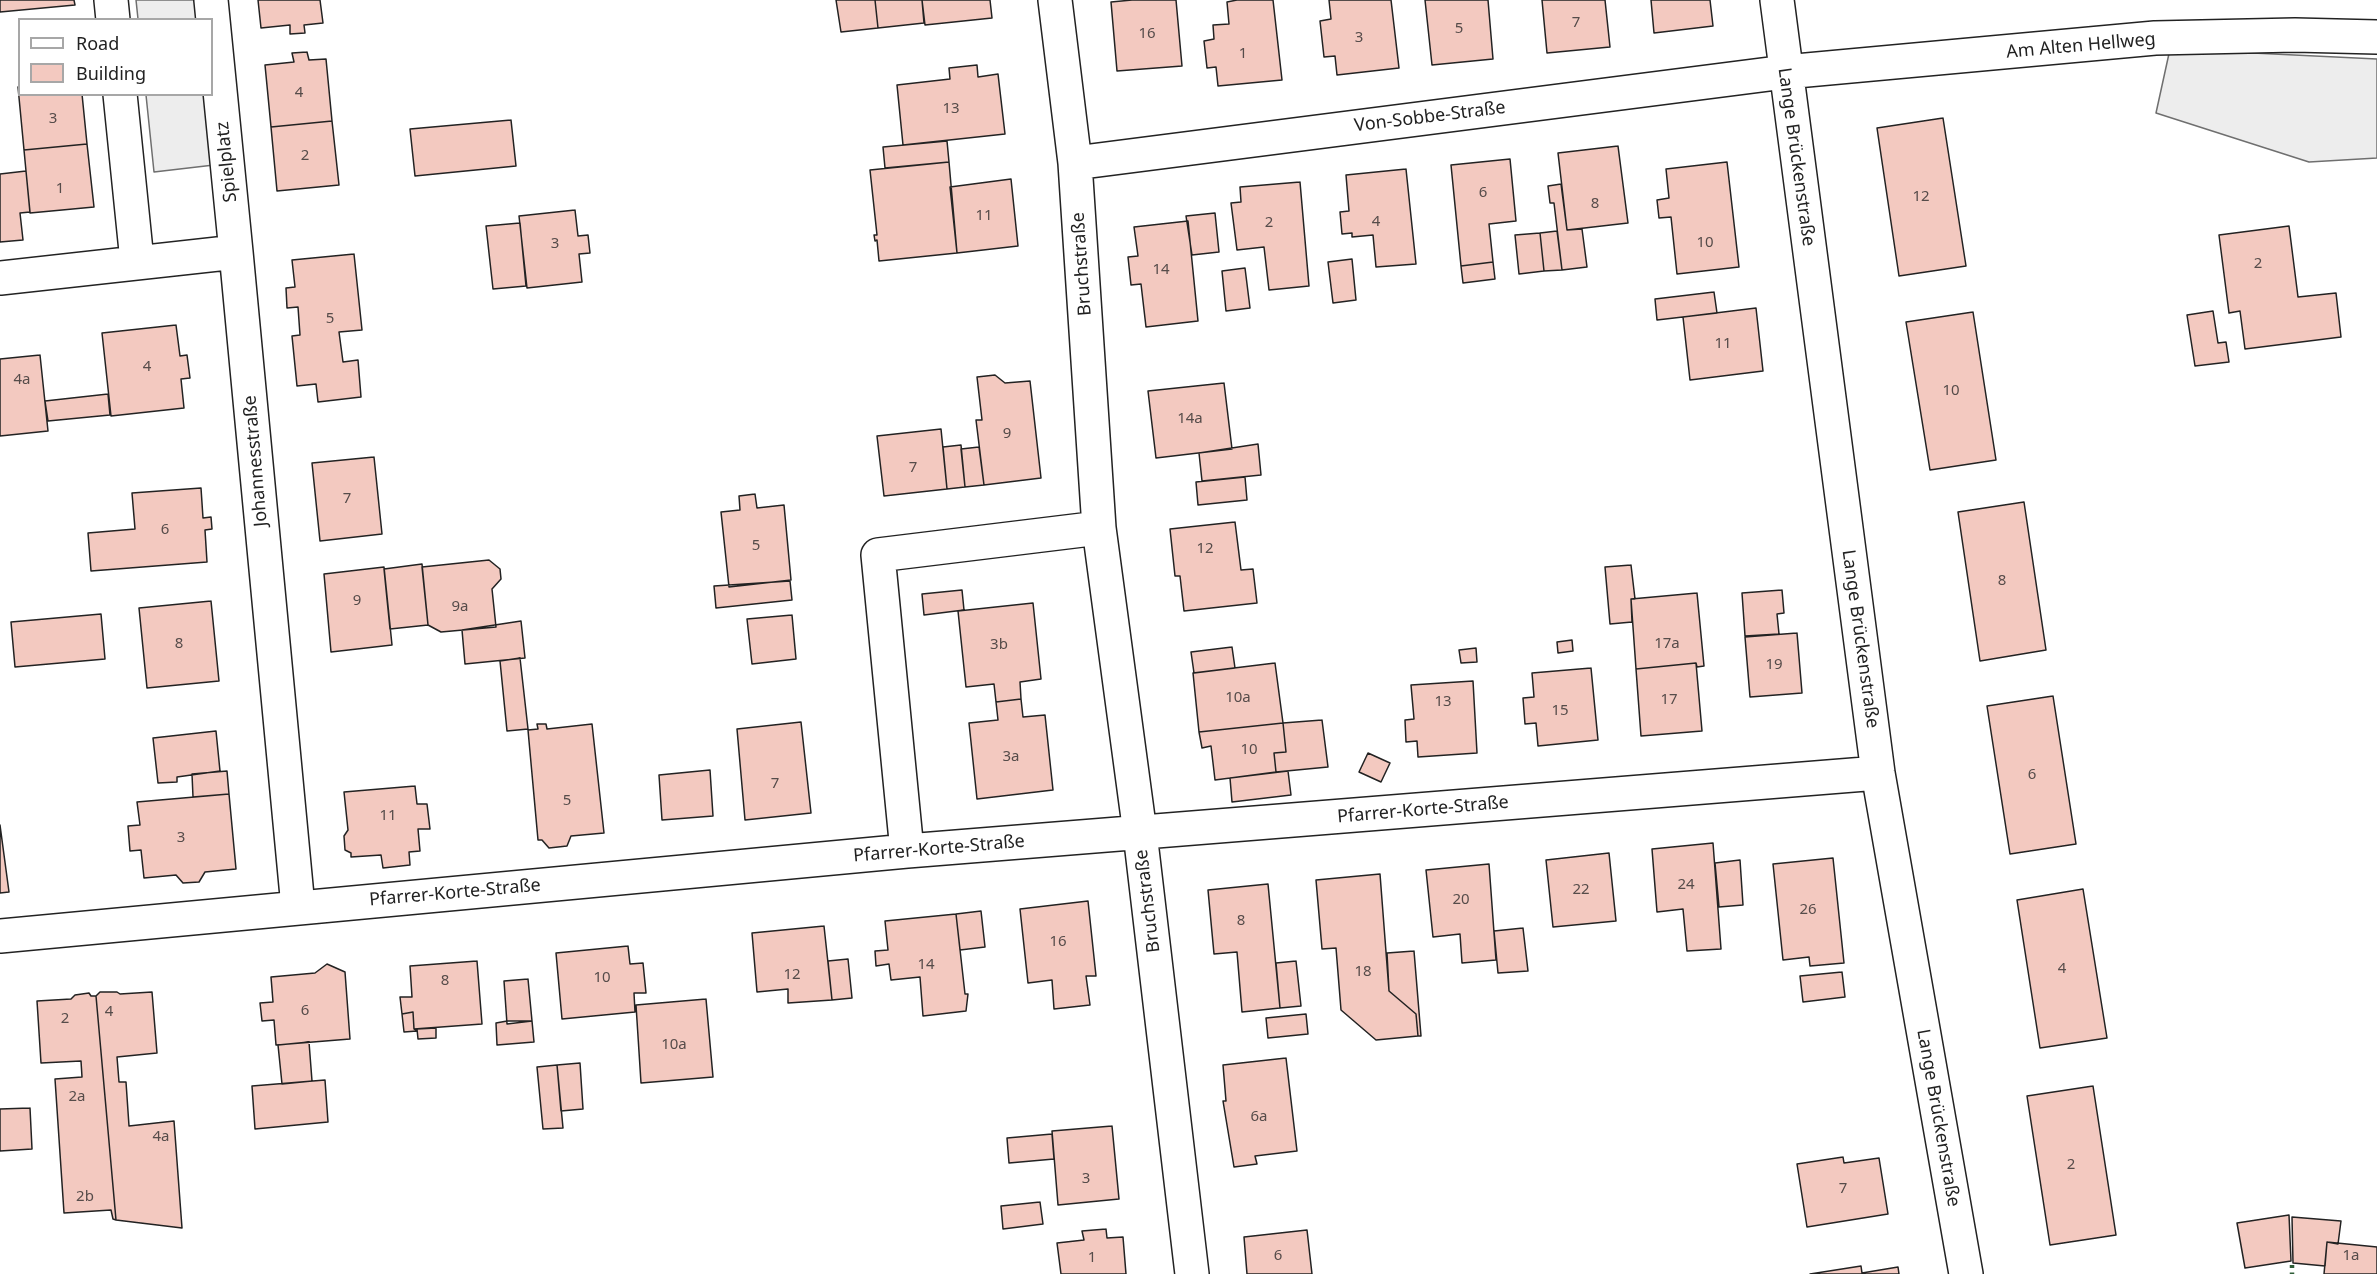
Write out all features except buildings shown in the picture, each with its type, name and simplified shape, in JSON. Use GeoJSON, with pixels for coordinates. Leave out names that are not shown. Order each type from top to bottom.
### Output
{"type":"FeatureCollection","features":[{"type":"Feature","properties":{"kind":"street"},"geometry":{"type":"LineString","coordinates":[[111,0],[113,18]]}},
{"type":"Feature","properties":{"kind":"street","name":"Spielplatz"},"geometry":{"type":"LineString","coordinates":[[211,0],[213,18]]}},
{"type":"Feature","properties":{"kind":"street","name":"Bruchstraße"},"geometry":{"type":"LineString","coordinates":[[1055,0],[1075,163],[1099,528],[1140,833],[1192,1274]]}},
{"type":"Feature","properties":{"kind":"street","name":"Lange Brückenstraße"},"geometry":{"type":"LineString","coordinates":[[1777,0],[1878,773],[1966,1274]]}},
{"type":"Feature","properties":{"kind":"street","name":"Spielplatz"},"geometry":{"type":"LineString","coordinates":[[213,20],[236,252]]}},
{"type":"Feature","properties":{"kind":"street","name":"Am Alten Hellweg"},"geometry":{"type":"LineString","coordinates":[[1785,72],[2155,39],[2295,35],[2377,37]]}},
{"type":"Feature","properties":{"kind":"street","name":"Von-Sobbe-Straße"},"geometry":{"type":"LineString","coordinates":[[1075,163],[1785,72]]}},
{"type":"Feature","properties":{"kind":"street"},"geometry":{"type":"LineString","coordinates":[[120,96],[137,261]]}},
{"type":"Feature","properties":{"kind":"street"},"geometry":{"type":"LineString","coordinates":[[0,278],[137,261],[236,252]]}},
{"type":"Feature","properties":{"kind":"street","name":"Johannesstraße"},"geometry":{"type":"LineString","coordinates":[[236,252],[298,907]]}},
{"type":"Feature","properties":{"kind":"street"},"geometry":{"type":"LineString","coordinates":[[907,851],[878,555],[1099,528]]}},
{"type":"Feature","properties":{"kind":"street","name":"Pfarrer-Korte-Straße"},"geometry":{"type":"LineString","coordinates":[[0,936],[907,851],[1878,773]]}},
{"type":"Feature","properties":{"kind":"shaded area"},"geometry":{"type":"Polygon","coordinates":[[[136,0],[197,0],[199,18],[138,18],[136,0]]]}},
{"type":"Feature","properties":{"kind":"shaded area"},"geometry":{"type":"Polygon","coordinates":[[[2170,49],[2377,59],[2377,158],[2309,162],[2156,113],[2170,49]]]}},
{"type":"Feature","properties":{"kind":"shaded area"},"geometry":{"type":"Polygon","coordinates":[[[146,96],[207,96],[214,165],[154,172],[146,96]]]}},
{"type":"Feature","properties":{"kind":"hedge"},"geometry":{"type":"LineString","coordinates":[[2292,1265],[2292,1274]]}}]}
